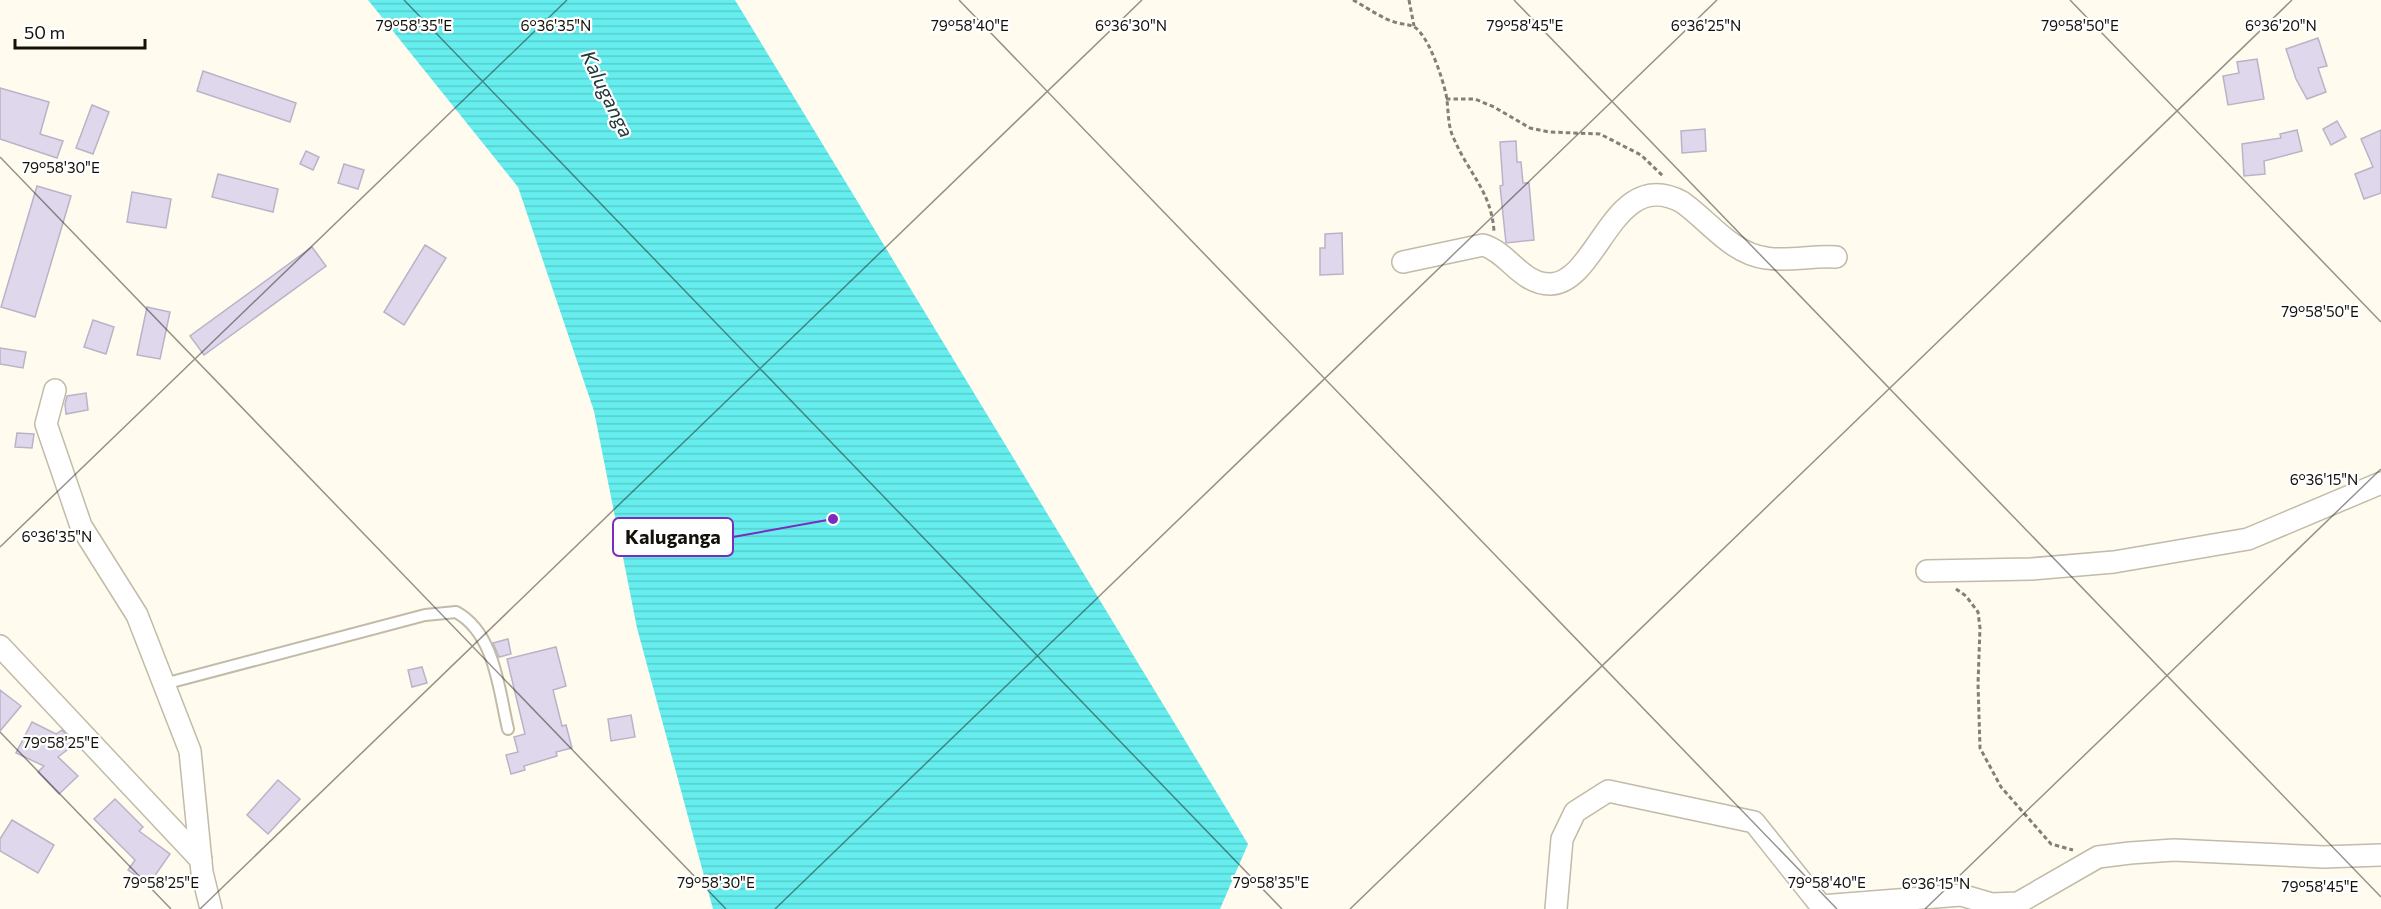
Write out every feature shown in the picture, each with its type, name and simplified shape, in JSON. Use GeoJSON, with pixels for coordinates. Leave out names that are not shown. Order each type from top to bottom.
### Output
{"type":"FeatureCollection","features":[{"type":"Feature","properties":{"kind":"street"},"geometry":{"type":"LineString","coordinates":[[1403,262],[1483,246],[1492,248],[1530,279],[1550,284],[1577,271],[1621,211],[1648,197],[1658,196],[1675,198],[1693,210],[1728,241],[1751,254],[1766,258],[1790,259],[1820,255],[1836,257]]}},
{"type":"Feature","properties":{"kind":"street"},"geometry":{"type":"LineString","coordinates":[[55,390],[46,424],[81,526],[137,615],[190,751],[201,860],[211,909]]}},
{"type":"Feature","properties":{"kind":"street"},"geometry":{"type":"LineString","coordinates":[[1927,571],[2031,569],[2114,562],[2248,539],[2381,483]]}},
{"type":"Feature","properties":{"kind":"street"},"geometry":{"type":"LineString","coordinates":[[0,646],[201,860]]}},
{"type":"Feature","properties":{"kind":"street"},"geometry":{"type":"LineString","coordinates":[[1556,909],[1562,839],[1575,812],[1608,790],[1754,822],[1821,906],[1961,895],[1992,904],[2018,903],[2098,857],[2174,850],[2323,857],[2381,855]]}},
{"type":"Feature","properties":{"kind":"lane"},"geometry":{"type":"LineString","coordinates":[[164,684],[425,615],[456,612],[470,623],[486,645],[508,729]]}},
{"type":"Feature","properties":{"kind":"path"},"geometry":{"type":"LineString","coordinates":[[1353,0],[1389,20],[1414,26]]}},
{"type":"Feature","properties":{"kind":"path"},"geometry":{"type":"LineString","coordinates":[[1410,0],[1414,26],[1427,44],[1446,99],[1448,121],[1453,139],[1485,192],[1492,209],[1494,230],[1492,248]]}},
{"type":"Feature","properties":{"kind":"path"},"geometry":{"type":"LineString","coordinates":[[1446,99],[1475,99],[1530,128],[1549,132],[1600,134],[1641,155],[1669,183],[1675,198]]}},
{"type":"Feature","properties":{"kind":"path"},"geometry":{"type":"LineString","coordinates":[[1927,571],[1966,596],[1978,612],[1980,748],[2001,787],[2051,844],[2098,857]]}},
{"type":"Feature","properties":{"kind":"water","name":"Kaluganga"},"geometry":{"type":"Polygon","coordinates":[[[368,0],[735,0],[1248,844],[1220,909],[713,909],[637,628],[594,411],[518,187],[368,0]]]}},
{"type":"Feature","properties":{"kind":"building"},"geometry":{"type":"Polygon","coordinates":[[[2318,38],[2327,66],[2318,68],[2326,92],[2307,99],[2296,79],[2286,49],[2318,38]]]}},
{"type":"Feature","properties":{"kind":"building"},"geometry":{"type":"Polygon","coordinates":[[[2257,59],[2264,99],[2228,105],[2223,76],[2239,73],[2237,62],[2257,59]]]}},
{"type":"Feature","properties":{"kind":"building"},"geometry":{"type":"Polygon","coordinates":[[[203,71],[296,103],[290,122],[197,91],[203,71]]]}},
{"type":"Feature","properties":{"kind":"building"},"geometry":{"type":"Polygon","coordinates":[[[0,88],[49,102],[40,134],[63,141],[57,158],[0,139],[0,88]]]}},
{"type":"Feature","properties":{"kind":"building"},"geometry":{"type":"Polygon","coordinates":[[[92,105],[109,112],[93,154],[76,148],[92,105]]]}},
{"type":"Feature","properties":{"kind":"building"},"geometry":{"type":"Polygon","coordinates":[[[2337,121],[2346,137],[2331,145],[2323,129],[2337,121]]]}},
{"type":"Feature","properties":{"kind":"building"},"geometry":{"type":"Polygon","coordinates":[[[1705,129],[1706,151],[1682,153],[1681,131],[1705,129]]]}},
{"type":"Feature","properties":{"kind":"building"},"geometry":{"type":"Polygon","coordinates":[[[2297,130],[2302,151],[2264,161],[2265,174],[2244,176],[2242,144],[2281,138],[2280,134],[2297,130]]]}},
{"type":"Feature","properties":{"kind":"building"},"geometry":{"type":"Polygon","coordinates":[[[2381,130],[2381,193],[2364,199],[2355,174],[2373,167],[2361,139],[2381,130]]]}},
{"type":"Feature","properties":{"kind":"building"},"geometry":{"type":"Polygon","coordinates":[[[1516,141],[1517,162],[1521,162],[1523,183],[1529,183],[1534,240],[1506,243],[1500,186],[1503,185],[1500,142],[1516,141]]]}},
{"type":"Feature","properties":{"kind":"building"},"geometry":{"type":"Polygon","coordinates":[[[306,151],[319,157],[313,170],[300,164],[306,151]]]}},
{"type":"Feature","properties":{"kind":"building"},"geometry":{"type":"Polygon","coordinates":[[[344,164],[364,170],[358,189],[338,183],[344,164]]]}},
{"type":"Feature","properties":{"kind":"building"},"geometry":{"type":"Polygon","coordinates":[[[218,174],[278,189],[273,212],[212,197],[218,174]]]}},
{"type":"Feature","properties":{"kind":"building"},"geometry":{"type":"Polygon","coordinates":[[[37,186],[71,196],[35,317],[1,307],[37,186]]]}},
{"type":"Feature","properties":{"kind":"building"},"geometry":{"type":"Polygon","coordinates":[[[132,192],[171,199],[166,228],[127,222],[132,192]]]}},
{"type":"Feature","properties":{"kind":"building"},"geometry":{"type":"Polygon","coordinates":[[[1342,233],[1343,274],[1320,275],[1320,248],[1325,248],[1325,234],[1342,233]]]}},
{"type":"Feature","properties":{"kind":"building"},"geometry":{"type":"Polygon","coordinates":[[[425,245],[446,258],[404,325],[384,312],[425,245]]]}},
{"type":"Feature","properties":{"kind":"building"},"geometry":{"type":"Polygon","coordinates":[[[312,247],[326,266],[204,355],[190,336],[312,247]]]}},
{"type":"Feature","properties":{"kind":"building"},"geometry":{"type":"Polygon","coordinates":[[[147,307],[170,312],[160,359],[137,355],[147,307]]]}},
{"type":"Feature","properties":{"kind":"building"},"geometry":{"type":"Polygon","coordinates":[[[93,320],[114,327],[106,354],[84,347],[93,320]]]}},
{"type":"Feature","properties":{"kind":"building"},"geometry":{"type":"Polygon","coordinates":[[[0,348],[26,352],[23,368],[0,364],[0,348]]]}},
{"type":"Feature","properties":{"kind":"building"},"geometry":{"type":"Polygon","coordinates":[[[86,393],[88,410],[66,414],[67,396],[86,393]]]}},
{"type":"Feature","properties":{"kind":"building"},"geometry":{"type":"Polygon","coordinates":[[[17,433],[34,434],[32,448],[15,447],[17,433]]]}},
{"type":"Feature","properties":{"kind":"building"},"geometry":{"type":"Polygon","coordinates":[[[508,639],[511,654],[499,657],[493,643],[508,639]]]}},
{"type":"Feature","properties":{"kind":"building"},"geometry":{"type":"Polygon","coordinates":[[[556,647],[566,686],[553,690],[562,726],[566,725],[572,748],[556,752],[557,756],[524,766],[525,770],[511,774],[506,755],[518,752],[514,737],[525,734],[507,659],[556,647]]]}},
{"type":"Feature","properties":{"kind":"building"},"geometry":{"type":"Polygon","coordinates":[[[422,667],[427,683],[412,687],[408,670],[422,667]]]}},
{"type":"Feature","properties":{"kind":"building"},"geometry":{"type":"Polygon","coordinates":[[[0,690],[21,706],[0,731],[0,690]]]}},
{"type":"Feature","properties":{"kind":"building"},"geometry":{"type":"Polygon","coordinates":[[[631,715],[635,737],[611,741],[608,719],[631,715]]]}},
{"type":"Feature","properties":{"kind":"building"},"geometry":{"type":"Polygon","coordinates":[[[32,722],[56,734],[62,730],[75,744],[58,757],[78,776],[59,794],[38,772],[44,766],[16,753],[32,722]]]}},
{"type":"Feature","properties":{"kind":"building"},"geometry":{"type":"Polygon","coordinates":[[[278,780],[300,799],[268,834],[247,815],[278,780]]]}},
{"type":"Feature","properties":{"kind":"building"},"geometry":{"type":"Polygon","coordinates":[[[115,799],[143,827],[139,831],[170,854],[149,884],[128,870],[135,860],[94,819],[115,799]]]}},
{"type":"Feature","properties":{"kind":"building"},"geometry":{"type":"Polygon","coordinates":[[[12,820],[54,845],[38,873],[0,851],[0,839],[12,820]]]}},
{"type":"Feature","properties":{"kind":"place","name":"Kaluganga"},"geometry":{"type":"Point","coordinates":[833,519]}}]}
